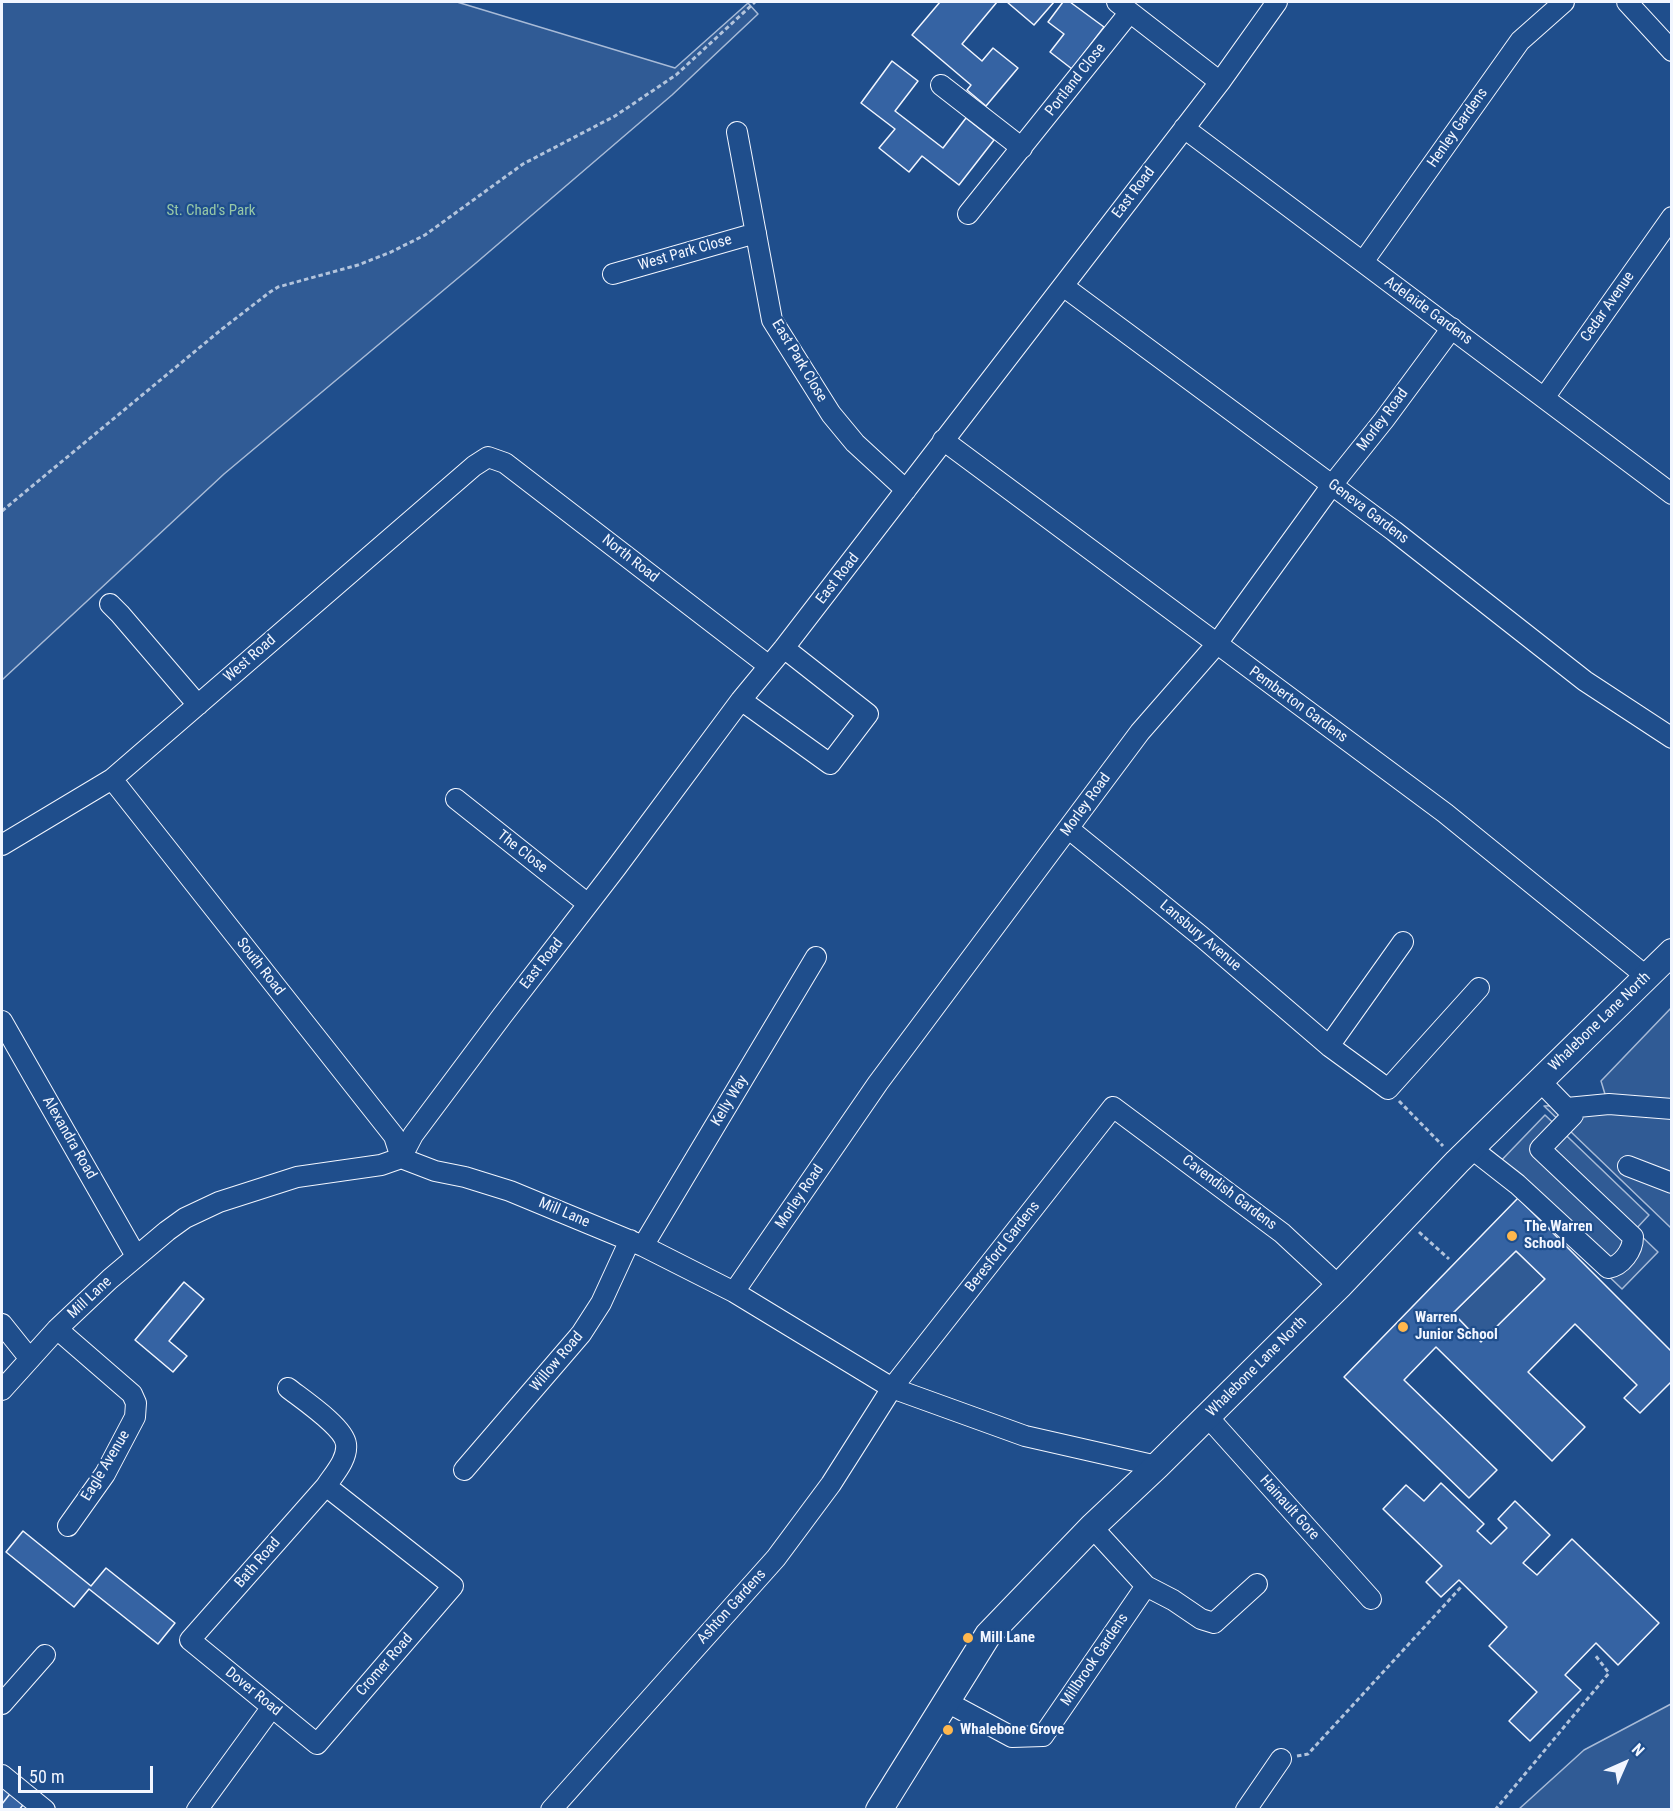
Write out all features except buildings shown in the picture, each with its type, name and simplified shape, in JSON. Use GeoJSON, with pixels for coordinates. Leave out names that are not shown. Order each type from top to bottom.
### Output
{"type":"FeatureCollection","features":[{"type":"Feature","properties":{"kind":"main road","name":"Whalebone Lane North"},"geometry":{"type":"LineString","coordinates":[[879,1809],[988,1635],[1092,1527],[1339,1286],[1464,1155],[1671,952]]}},
{"type":"Feature","properties":{"kind":"street","name":"East Road"},"geometry":{"type":"LineString","coordinates":[[401,1158],[413,1135],[427,1116],[741,700],[784,648],[1220,82],[1277,2]]}},
{"type":"Feature","properties":{"kind":"street","name":"Henley Gardens"},"geometry":{"type":"LineString","coordinates":[[1363,262],[1520,41],[1564,2]]}},
{"type":"Feature","properties":{"kind":"street"},"geometry":{"type":"LineString","coordinates":[[1627,2],[1671,51]]}},
{"type":"Feature","properties":{"kind":"street"},"geometry":{"type":"LineString","coordinates":[[1123,7],[1220,82]]}},
{"type":"Feature","properties":{"kind":"street","name":"Portland Close"},"geometry":{"type":"LineString","coordinates":[[968,214],[1022,148],[1123,7]]}},
{"type":"Feature","properties":{"kind":"street"},"geometry":{"type":"LineString","coordinates":[[941,85],[1022,148]]}},
{"type":"Feature","properties":{"kind":"street","name":"Adelaide Gardens"},"geometry":{"type":"LineString","coordinates":[[1184,128],[1671,495]]}},
{"type":"Feature","properties":{"kind":"street","name":"East Park Close"},"geometry":{"type":"LineString","coordinates":[[737,132],[772,320],[831,414],[855,443],[906,490]]}},
{"type":"Feature","properties":{"kind":"street","name":"Cedar Avenue"},"geometry":{"type":"LineString","coordinates":[[1544,398],[1671,217]]}},
{"type":"Feature","properties":{"kind":"street","name":"West Park Close"},"geometry":{"type":"LineString","coordinates":[[613,274],[756,233]]}},
{"type":"Feature","properties":{"kind":"street","name":"Geneva Gardens"},"geometry":{"type":"LineString","coordinates":[[1063,286],[1394,531],[1585,681],[1671,738]]}},
{"type":"Feature","properties":{"kind":"street","name":"Morley Road"},"geometry":{"type":"LineString","coordinates":[[734,1292],[878,1083],[1140,732],[1216,645],[1332,485],[1384,420],[1452,328]]}},
{"type":"Feature","properties":{"kind":"street","name":"Pemberton Gardens"},"geometry":{"type":"LineString","coordinates":[[943,440],[1445,813],[1647,978]]}},
{"type":"Feature","properties":{"kind":"street","name":"North Road"},"geometry":{"type":"LineString","coordinates":[[488,458],[505,463],[769,666]]}},
{"type":"Feature","properties":{"kind":"street","name":"West Road"},"geometry":{"type":"LineString","coordinates":[[2,845],[112,779],[465,473],[488,458]]}},
{"type":"Feature","properties":{"kind":"street"},"geometry":{"type":"LineString","coordinates":[[110,604],[198,705]]}},
{"type":"Feature","properties":{"kind":"street"},"geometry":{"type":"LineString","coordinates":[[741,700],[830,764],[868,714],[784,648]]}},
{"type":"Feature","properties":{"kind":"street","name":"South Road"},"geometry":{"type":"LineString","coordinates":[[112,779],[394,1136],[401,1158]]}},
{"type":"Feature","properties":{"kind":"street","name":"The Close"},"geometry":{"type":"LineString","coordinates":[[456,799],[588,904]]}},
{"type":"Feature","properties":{"kind":"street","name":"Lansbury Avenue"},"geometry":{"type":"LineString","coordinates":[[1069,829],[1202,937],[1329,1046],[1388,1089]]}},
{"type":"Feature","properties":{"kind":"street"},"geometry":{"type":"LineString","coordinates":[[1329,1046],[1403,942]]}},
{"type":"Feature","properties":{"kind":"street","name":"Kelly Way"},"geometry":{"type":"LineString","coordinates":[[637,1243],[816,957]]}},
{"type":"Feature","properties":{"kind":"street"},"geometry":{"type":"LineString","coordinates":[[1388,1089],[1479,988]]}},
{"type":"Feature","properties":{"kind":"street","name":"Alexandra Road"},"geometry":{"type":"LineString","coordinates":[[2,1021],[136,1256]]}},
{"type":"Feature","properties":{"kind":"street"},"geometry":{"type":"LineString","coordinates":[[1464,1155],[1491,1164],[1517,1184],[1608,1268],[1615,1267],[1633,1246],[1633,1237],[1540,1149],[1574,1115],[1540,1081]]}},
{"type":"Feature","properties":{"kind":"street"},"geometry":{"type":"LineString","coordinates":[[1567,1108],[1609,1104],[1671,1109]]}},
{"type":"Feature","properties":{"kind":"street","name":"Cavendish Gardens"},"geometry":{"type":"LineString","coordinates":[[1113,1107],[1282,1233],[1339,1286]]}},
{"type":"Feature","properties":{"kind":"street","name":"Beresford Gardens"},"geometry":{"type":"LineString","coordinates":[[892,1388],[1113,1107]]}},
{"type":"Feature","properties":{"kind":"street","name":"Mill Lane"},"geometry":{"type":"LineString","coordinates":[[2,1390],[57,1329],[136,1256],[185,1218],[219,1202],[297,1177],[381,1165],[401,1158],[435,1171],[465,1177],[510,1191],[637,1243],[734,1292],[892,1388],[1025,1436],[1157,1466]]}},
{"type":"Feature","properties":{"kind":"street"},"geometry":{"type":"LineString","coordinates":[[1628,1166],[1671,1183]]}},
{"type":"Feature","properties":{"kind":"street","name":"Willow Road"},"geometry":{"type":"LineString","coordinates":[[464,1470],[581,1334],[637,1243]]}},
{"type":"Feature","properties":{"kind":"street"},"geometry":{"type":"LineString","coordinates":[[2,1324],[30,1359]]}},
{"type":"Feature","properties":{"kind":"street","name":"Eagle Avenue"},"geometry":{"type":"LineString","coordinates":[[57,1329],[132,1395],[136,1403],[135,1417],[105,1474],[68,1526]]}},
{"type":"Feature","properties":{"kind":"street","name":"Bath Road"},"geometry":{"type":"LineString","coordinates":[[190,1640],[326,1486],[340,1465],[346,1444],[341,1433],[288,1388]]}},
{"type":"Feature","properties":{"kind":"street","name":"Ashton Gardens"},"geometry":{"type":"LineString","coordinates":[[551,1809],[776,1558],[831,1484],[892,1388]]}},
{"type":"Feature","properties":{"kind":"street","name":"Hainault Gore"},"geometry":{"type":"LineString","coordinates":[[1207,1416],[1371,1599]]}},
{"type":"Feature","properties":{"kind":"street","name":"Cromer Road"},"geometry":{"type":"LineString","coordinates":[[317,1744],[453,1586],[326,1486]]}},
{"type":"Feature","properties":{"kind":"street"},"geometry":{"type":"LineString","coordinates":[[1092,1527],[1146,1586],[1173,1600],[1201,1619],[1214,1623],[1257,1584]]}},
{"type":"Feature","properties":{"kind":"street","name":"Millbrook Gardens"},"geometry":{"type":"LineString","coordinates":[[946,1702],[1012,1737],[1042,1736],[1146,1586]]}},
{"type":"Feature","properties":{"kind":"street","name":"Dover Road"},"geometry":{"type":"LineString","coordinates":[[190,1640],[317,1744]]}},
{"type":"Feature","properties":{"kind":"street"},"geometry":{"type":"LineString","coordinates":[[2,1704],[45,1655]]}},
{"type":"Feature","properties":{"kind":"street"},"geometry":{"type":"LineString","coordinates":[[197,1809],[272,1707]]}},
{"type":"Feature","properties":{"kind":"street"},"geometry":{"type":"LineString","coordinates":[[1246,1809],[1281,1759]]}},
{"type":"Feature","properties":{"kind":"street"},"geometry":{"type":"LineString","coordinates":[[2,1775],[45,1809]]}},
{"type":"Feature","properties":{"kind":"path"},"geometry":{"type":"LineString","coordinates":[[2,511],[270,292],[278,287],[358,265],[425,235],[523,164],[615,116],[676,75],[754,2]]}},
{"type":"Feature","properties":{"kind":"path"},"geometry":{"type":"LineString","coordinates":[[1388,1089],[1464,1155]]}},
{"type":"Feature","properties":{"kind":"path"},"geometry":{"type":"LineString","coordinates":[[1404,1218],[1449,1259]]}},
{"type":"Feature","properties":{"kind":"path"},"geometry":{"type":"LineString","coordinates":[[1281,1759],[1308,1754],[1462,1586]]}},
{"type":"Feature","properties":{"kind":"path"},"geometry":{"type":"LineString","coordinates":[[1495,1809],[1609,1673],[1595,1655]]}},
{"type":"Feature","properties":{"kind":"shaded area","name":"St. Chad's Park"},"geometry":{"type":"Polygon","coordinates":[[[2,2],[457,2],[675,68],[748,3],[758,14],[672,95],[224,474],[2,680],[2,2]]]}},
{"type":"Feature","properties":{"kind":"shaded area"},"geometry":{"type":"Polygon","coordinates":[[[1671,1008],[1671,1228],[1544,1106],[1608,1104],[1601,1081],[1671,1008]]]}},
{"type":"Feature","properties":{"kind":"shaded area"},"geometry":{"type":"Polygon","coordinates":[[[1545,1115],[1649,1215],[1635,1230],[1658,1252],[1622,1289],[1495,1167],[1545,1115]]]}},
{"type":"Feature","properties":{"kind":"shaded area"},"geometry":{"type":"Polygon","coordinates":[[[1516,1251],[1545,1279],[1481,1342],[1453,1313],[1516,1251]]]}},
{"type":"Feature","properties":{"kind":"shaded area"},"geometry":{"type":"Polygon","coordinates":[[[1671,1704],[1671,1809],[1519,1809],[1584,1750],[1671,1704]]]}},
{"type":"Feature","properties":{"kind":"place","name":"The Warren School"},"geometry":{"type":"Point","coordinates":[1512,1236]}},
{"type":"Feature","properties":{"kind":"place","name":"Warren Junior School"},"geometry":{"type":"Point","coordinates":[1403,1327]}},
{"type":"Feature","properties":{"kind":"place","name":"Mill Lane"},"geometry":{"type":"Point","coordinates":[968,1638]}},
{"type":"Feature","properties":{"kind":"place","name":"Whalebone Grove"},"geometry":{"type":"Point","coordinates":[948,1730]}}]}
